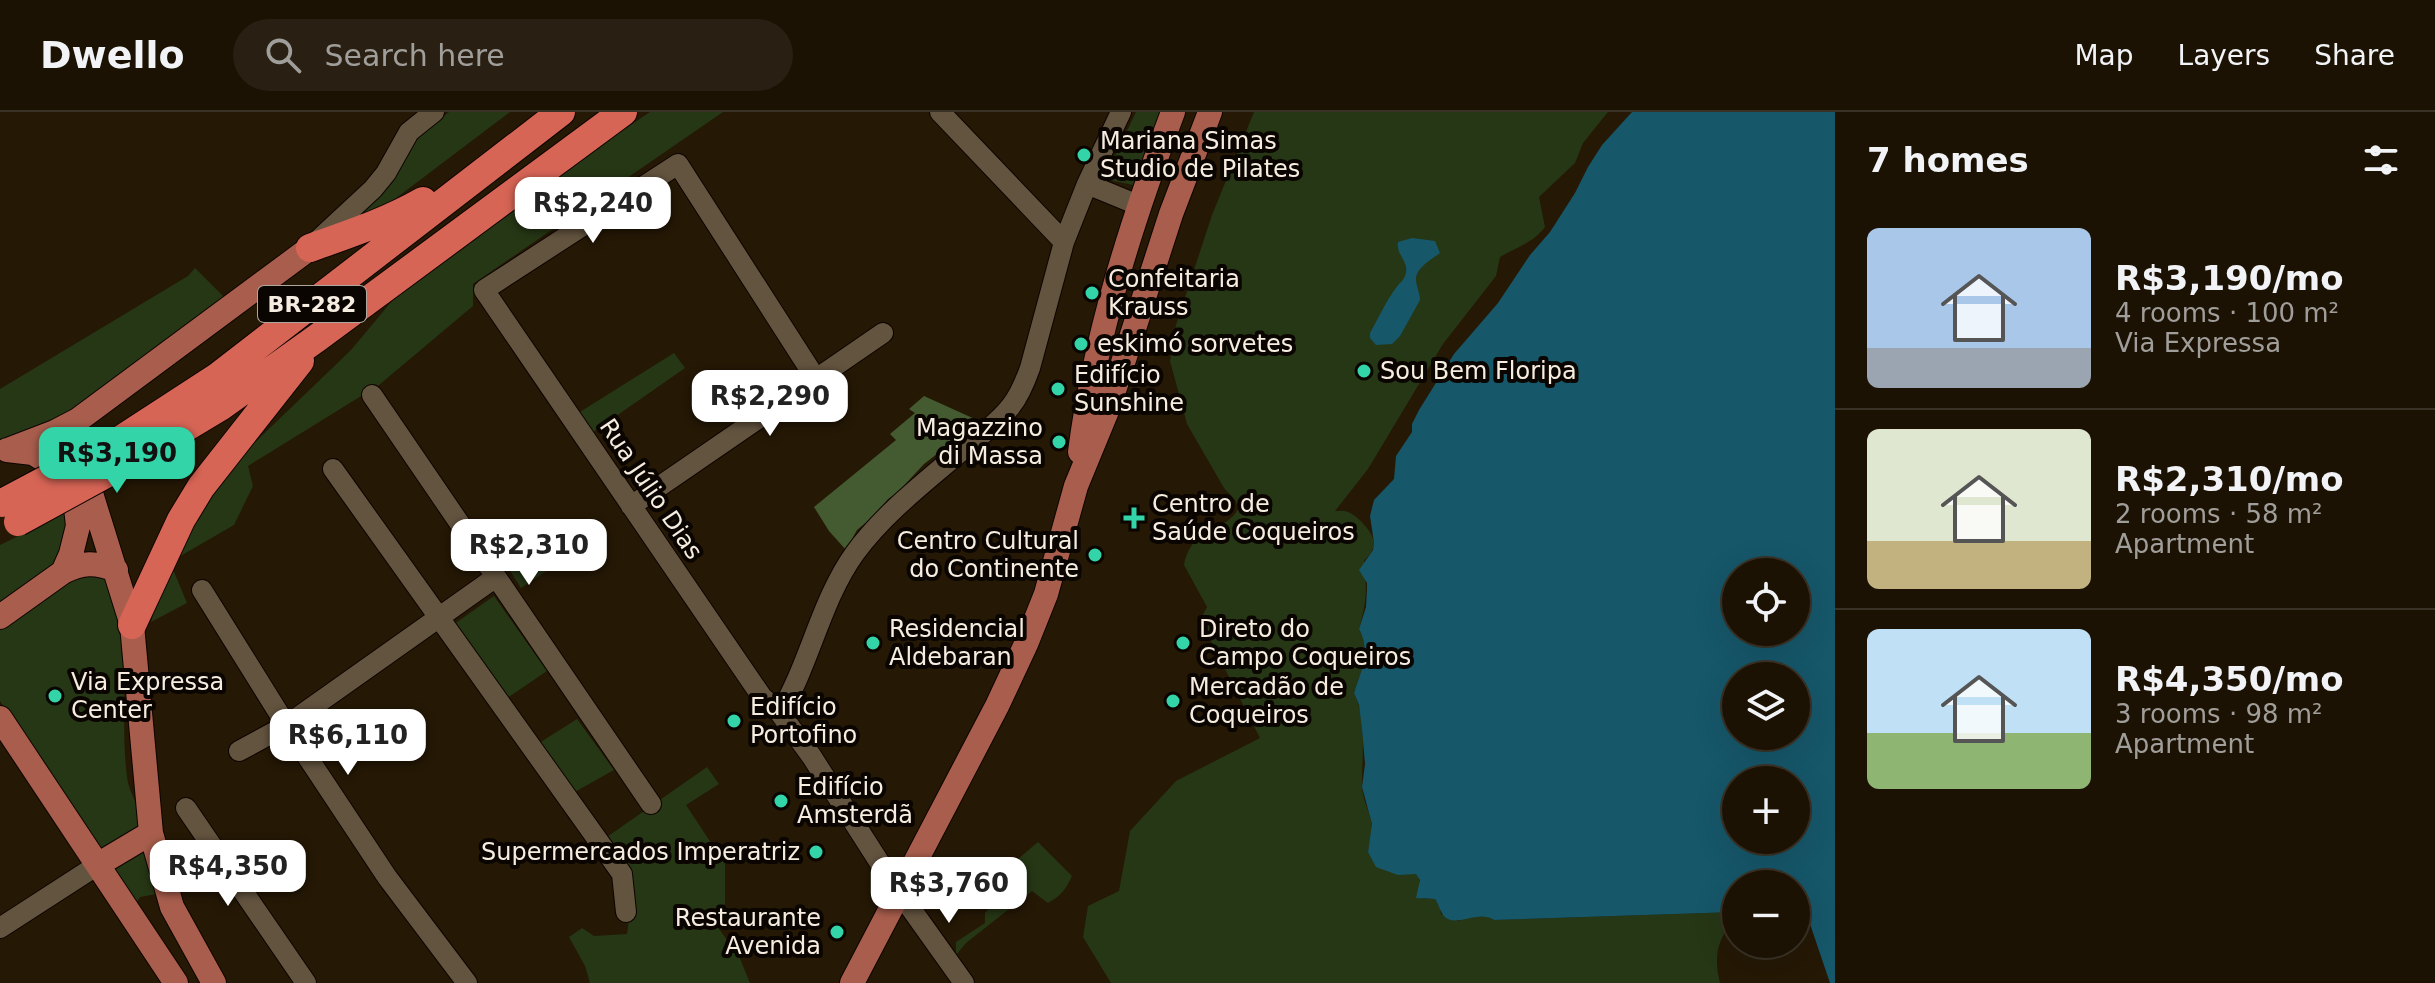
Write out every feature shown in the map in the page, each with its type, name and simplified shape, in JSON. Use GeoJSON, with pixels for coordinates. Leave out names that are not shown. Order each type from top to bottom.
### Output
{"type":"FeatureCollection","features":[{"type":"Feature","properties":{"kind":"highway","name":"BR-282"},"geometry":{"type":"LineString","coordinates":[[126,450],[561,112]]}},
{"type":"Feature","properties":{"kind":"highway","name":"BR-282"},"geometry":{"type":"LineString","coordinates":[[5,515],[126,450],[220,407],[623,112]]}},
{"type":"Feature","properties":{"kind":"highway"},"geometry":{"type":"LineString","coordinates":[[310,248],[395,217],[501,158]]}},
{"type":"Feature","properties":{"kind":"highway"},"geometry":{"type":"LineString","coordinates":[[132,625],[181,520],[201,487],[317,338]]}},
{"type":"Feature","properties":{"kind":"main road"},"geometry":{"type":"LineString","coordinates":[[1076,486],[1089,397],[1112,299],[1138,205],[1173,112]]}},
{"type":"Feature","properties":{"kind":"main road"},"geometry":{"type":"LineString","coordinates":[[852,983],[997,706],[1026,644],[1046,594],[1076,486],[1109,406],[1200,115]]}},
{"type":"Feature","properties":{"kind":"main road"},"geometry":{"type":"LineString","coordinates":[[4,451],[78,420],[310,248]]}},
{"type":"Feature","properties":{"kind":"main road"},"geometry":{"type":"LineString","coordinates":[[78,420],[70,441],[71,449],[85,474],[132,625],[151,833],[172,907],[214,983]]}},
{"type":"Feature","properties":{"kind":"main road"},"geometry":{"type":"LineString","coordinates":[[4,451],[33,453],[51,464],[76,508],[76,538],[63,572]]}},
{"type":"Feature","properties":{"kind":"main road"},"geometry":{"type":"LineString","coordinates":[[0,617],[76,565],[89,563],[116,570]]}},
{"type":"Feature","properties":{"kind":"main road"},"geometry":{"type":"LineString","coordinates":[[0,718],[176,983]]}},
{"type":"Feature","properties":{"kind":"main road"},"geometry":{"type":"LineString","coordinates":[[99,864],[151,833]]}},
{"type":"Feature","properties":{"kind":"main road"},"geometry":{"type":"LineString","coordinates":[[143,930],[143,918],[150,909],[161,905],[172,907]]}},
{"type":"Feature","properties":{"kind":"street"},"geometry":{"type":"LineString","coordinates":[[310,248],[373,189],[386,173],[409,132],[434,112]]}},
{"type":"Feature","properties":{"kind":"street"},"geometry":{"type":"LineString","coordinates":[[940,112],[1064,242]]}},
{"type":"Feature","properties":{"kind":"street"},"geometry":{"type":"LineString","coordinates":[[780,713],[792,693],[837,585],[855,553],[883,521],[1010,408],[1023,387],[1064,242],[1121,112]]}},
{"type":"Feature","properties":{"kind":"street","name":"Rua Júlio Dias"},"geometry":{"type":"LineString","coordinates":[[816,379],[678,164],[484,290],[762,697],[780,713],[812,757],[898,892],[964,983]]}},
{"type":"Feature","properties":{"kind":"street"},"geometry":{"type":"LineString","coordinates":[[1087,184],[1138,205]]}},
{"type":"Feature","properties":{"kind":"street"},"geometry":{"type":"LineString","coordinates":[[631,506],[883,333]]}},
{"type":"Feature","properties":{"kind":"street"},"geometry":{"type":"LineString","coordinates":[[372,395],[651,804]]}},
{"type":"Feature","properties":{"kind":"street"},"geometry":{"type":"LineString","coordinates":[[333,469],[622,874],[626,912]]}},
{"type":"Feature","properties":{"kind":"street"},"geometry":{"type":"LineString","coordinates":[[239,751],[287,725],[496,577]]}},
{"type":"Feature","properties":{"kind":"street"},"geometry":{"type":"LineString","coordinates":[[202,590],[387,877],[467,983]]}},
{"type":"Feature","properties":{"kind":"street"},"geometry":{"type":"LineString","coordinates":[[186,808],[306,983]]}},
{"type":"Feature","properties":{"kind":"street"},"geometry":{"type":"LineString","coordinates":[[0,928],[99,864]]}},
{"type":"Feature","properties":{"kind":"green space"},"geometry":{"type":"Polygon","coordinates":[[[449,112],[510,112],[375,214],[355,219],[406,146],[449,112]]]}},
{"type":"Feature","properties":{"kind":"green space"},"geometry":{"type":"Polygon","coordinates":[[[650,112],[723,112],[473,284],[473,306],[379,385],[248,466],[253,486],[234,525],[170,562],[187,603],[151,622],[167,560],[219,477],[351,350],[407,283],[650,112]]]}},
{"type":"Feature","properties":{"kind":"green space"},"geometry":{"type":"Polygon","coordinates":[[[1136,112],[1162,112],[1133,185],[1104,179],[1136,112]]]}},
{"type":"Feature","properties":{"kind":"green space"},"geometry":{"type":"Polygon","coordinates":[[[1254,112],[1608,112],[1583,143],[1575,163],[1539,197],[1545,227],[1530,241],[1500,257],[1496,276],[1443,344],[1368,469],[1335,511],[1346,511],[1356,517],[1368,530],[1374,543],[1364,561],[1366,595],[1359,629],[1365,653],[1354,693],[1363,738],[1362,791],[1372,827],[1368,852],[1409,874],[1416,874],[1423,899],[1435,899],[1441,914],[1458,921],[1481,916],[1494,920],[1722,912],[1722,940],[1717,955],[1720,983],[1111,983],[1083,937],[1088,906],[1119,891],[1130,831],[1176,781],[1260,738],[1200,620],[1207,607],[1184,565],[1195,542],[1233,517],[1238,509],[1236,501],[1224,488],[1187,424],[1170,361],[1176,325],[1212,215],[1254,112]]]}},
{"type":"Feature","properties":{"kind":"green space"},"geometry":{"type":"Polygon","coordinates":[[[195,268],[225,298],[66,419],[0,444],[0,389],[188,276],[195,268]]]}},
{"type":"Feature","properties":{"kind":"green space"},"geometry":{"type":"Polygon","coordinates":[[[674,353],[685,368],[589,435],[575,415],[674,353]]]}},
{"type":"Feature","properties":{"kind":"green space"},"geometry":{"type":"Polygon","coordinates":[[[924,396],[977,420],[977,423],[924,464],[857,530],[846,550],[814,507],[896,440],[890,434],[915,413],[909,409],[924,396]]]}},
{"type":"Feature","properties":{"kind":"green space"},"geometry":{"type":"Polygon","coordinates":[[[67,512],[71,524],[60,562],[0,603],[0,545],[67,512]]]}},
{"type":"Feature","properties":{"kind":"green space"},"geometry":{"type":"Polygon","coordinates":[[[547,529],[567,557],[521,588],[502,558],[547,529]]]}},
{"type":"Feature","properties":{"kind":"green space"},"geometry":{"type":"Polygon","coordinates":[[[78,570],[107,573],[120,613],[124,646],[127,777],[143,823],[138,831],[102,852],[72,816],[0,701],[0,624],[78,570]]]}},
{"type":"Feature","properties":{"kind":"green space"},"geometry":{"type":"Polygon","coordinates":[[[494,596],[547,671],[503,701],[450,627],[494,596]]]}},
{"type":"Feature","properties":{"kind":"green space"},"geometry":{"type":"Polygon","coordinates":[[[577,719],[614,770],[573,793],[533,747],[577,719]]]}},
{"type":"Feature","properties":{"kind":"green space"},"geometry":{"type":"Polygon","coordinates":[[[707,767],[719,784],[686,805],[725,864],[725,903],[719,929],[739,956],[750,983],[590,983],[585,966],[569,937],[582,928],[594,936],[627,934],[631,903],[594,846],[707,767]]]}},
{"type":"Feature","properties":{"kind":"green space"},"geometry":{"type":"Polygon","coordinates":[[[1038,842],[1072,876],[1065,888],[1048,903],[1032,891],[966,943],[956,955],[956,942],[985,923],[985,913],[1001,895],[996,878],[1038,842]]]}},
{"type":"Feature","properties":{"kind":"green space"},"geometry":{"type":"Polygon","coordinates":[[[147,846],[157,894],[140,897],[135,905],[113,877],[114,867],[147,846]]]}},
{"type":"Feature","properties":{"kind":"water"},"geometry":{"type":"Polygon","coordinates":[[[1632,112],[1835,112],[1835,983],[1830,983],[1810,924],[1810,870],[1722,870],[1722,912],[1494,920],[1481,917],[1454,921],[1444,916],[1435,899],[1416,898],[1420,880],[1416,874],[1398,875],[1376,867],[1368,852],[1372,824],[1362,787],[1365,764],[1359,705],[1354,693],[1365,653],[1359,629],[1366,607],[1367,583],[1359,570],[1373,550],[1370,516],[1374,500],[1394,479],[1396,456],[1412,432],[1412,424],[1419,410],[1454,354],[1498,303],[1530,255],[1550,232],[1602,145],[1632,112]]]}},
{"type":"Feature","properties":{"kind":"water"},"geometry":{"type":"Polygon","coordinates":[[[1412,238],[1435,241],[1440,253],[1425,264],[1417,275],[1420,300],[1400,336],[1392,344],[1376,345],[1370,333],[1405,275],[1406,268],[1398,242],[1412,238]]]}},
{"type":"Feature","properties":{"kind":"place","name":"Mariana Simas Studio de Pilates"},"geometry":{"type":"Point","coordinates":[1084,155]}},
{"type":"Feature","properties":{"kind":"place","name":"Confeitaria Krauss"},"geometry":{"type":"Point","coordinates":[1092,293]}},
{"type":"Feature","properties":{"kind":"place","name":"eskimó sorvetes"},"geometry":{"type":"Point","coordinates":[1081,344]}},
{"type":"Feature","properties":{"kind":"place","name":"Sou Bem Floripa"},"geometry":{"type":"Point","coordinates":[1364,371]}},
{"type":"Feature","properties":{"kind":"place","name":"Edifício Sunshine"},"geometry":{"type":"Point","coordinates":[1058,389]}},
{"type":"Feature","properties":{"kind":"place","name":"Magazzino di Massa"},"geometry":{"type":"Point","coordinates":[1059,442]}},
{"type":"Feature","properties":{"kind":"place","name":"Centro de Saúde Coqueiros"},"geometry":{"type":"Point","coordinates":[1134,518]}},
{"type":"Feature","properties":{"kind":"place","name":"Centro Cultural do Continente"},"geometry":{"type":"Point","coordinates":[1095,555]}},
{"type":"Feature","properties":{"kind":"place","name":"Residencial Aldebaran"},"geometry":{"type":"Point","coordinates":[873,643]}},
{"type":"Feature","properties":{"kind":"place","name":"Direto do Campo Coqueiros"},"geometry":{"type":"Point","coordinates":[1183,643]}},
{"type":"Feature","properties":{"kind":"place","name":"Via Expressa Center"},"geometry":{"type":"Point","coordinates":[55,696]}},
{"type":"Feature","properties":{"kind":"place","name":"Mercadão de Coqueiros"},"geometry":{"type":"Point","coordinates":[1173,701]}},
{"type":"Feature","properties":{"kind":"place","name":"Edifício Portofino"},"geometry":{"type":"Point","coordinates":[734,721]}},
{"type":"Feature","properties":{"kind":"place","name":"Edifício Amsterdã"},"geometry":{"type":"Point","coordinates":[781,801]}},
{"type":"Feature","properties":{"kind":"place","name":"Supermercados Imperatriz"},"geometry":{"type":"Point","coordinates":[816,852]}},
{"type":"Feature","properties":{"kind":"place","name":"Restaurante Avenida"},"geometry":{"type":"Point","coordinates":[837,932]}}]}
